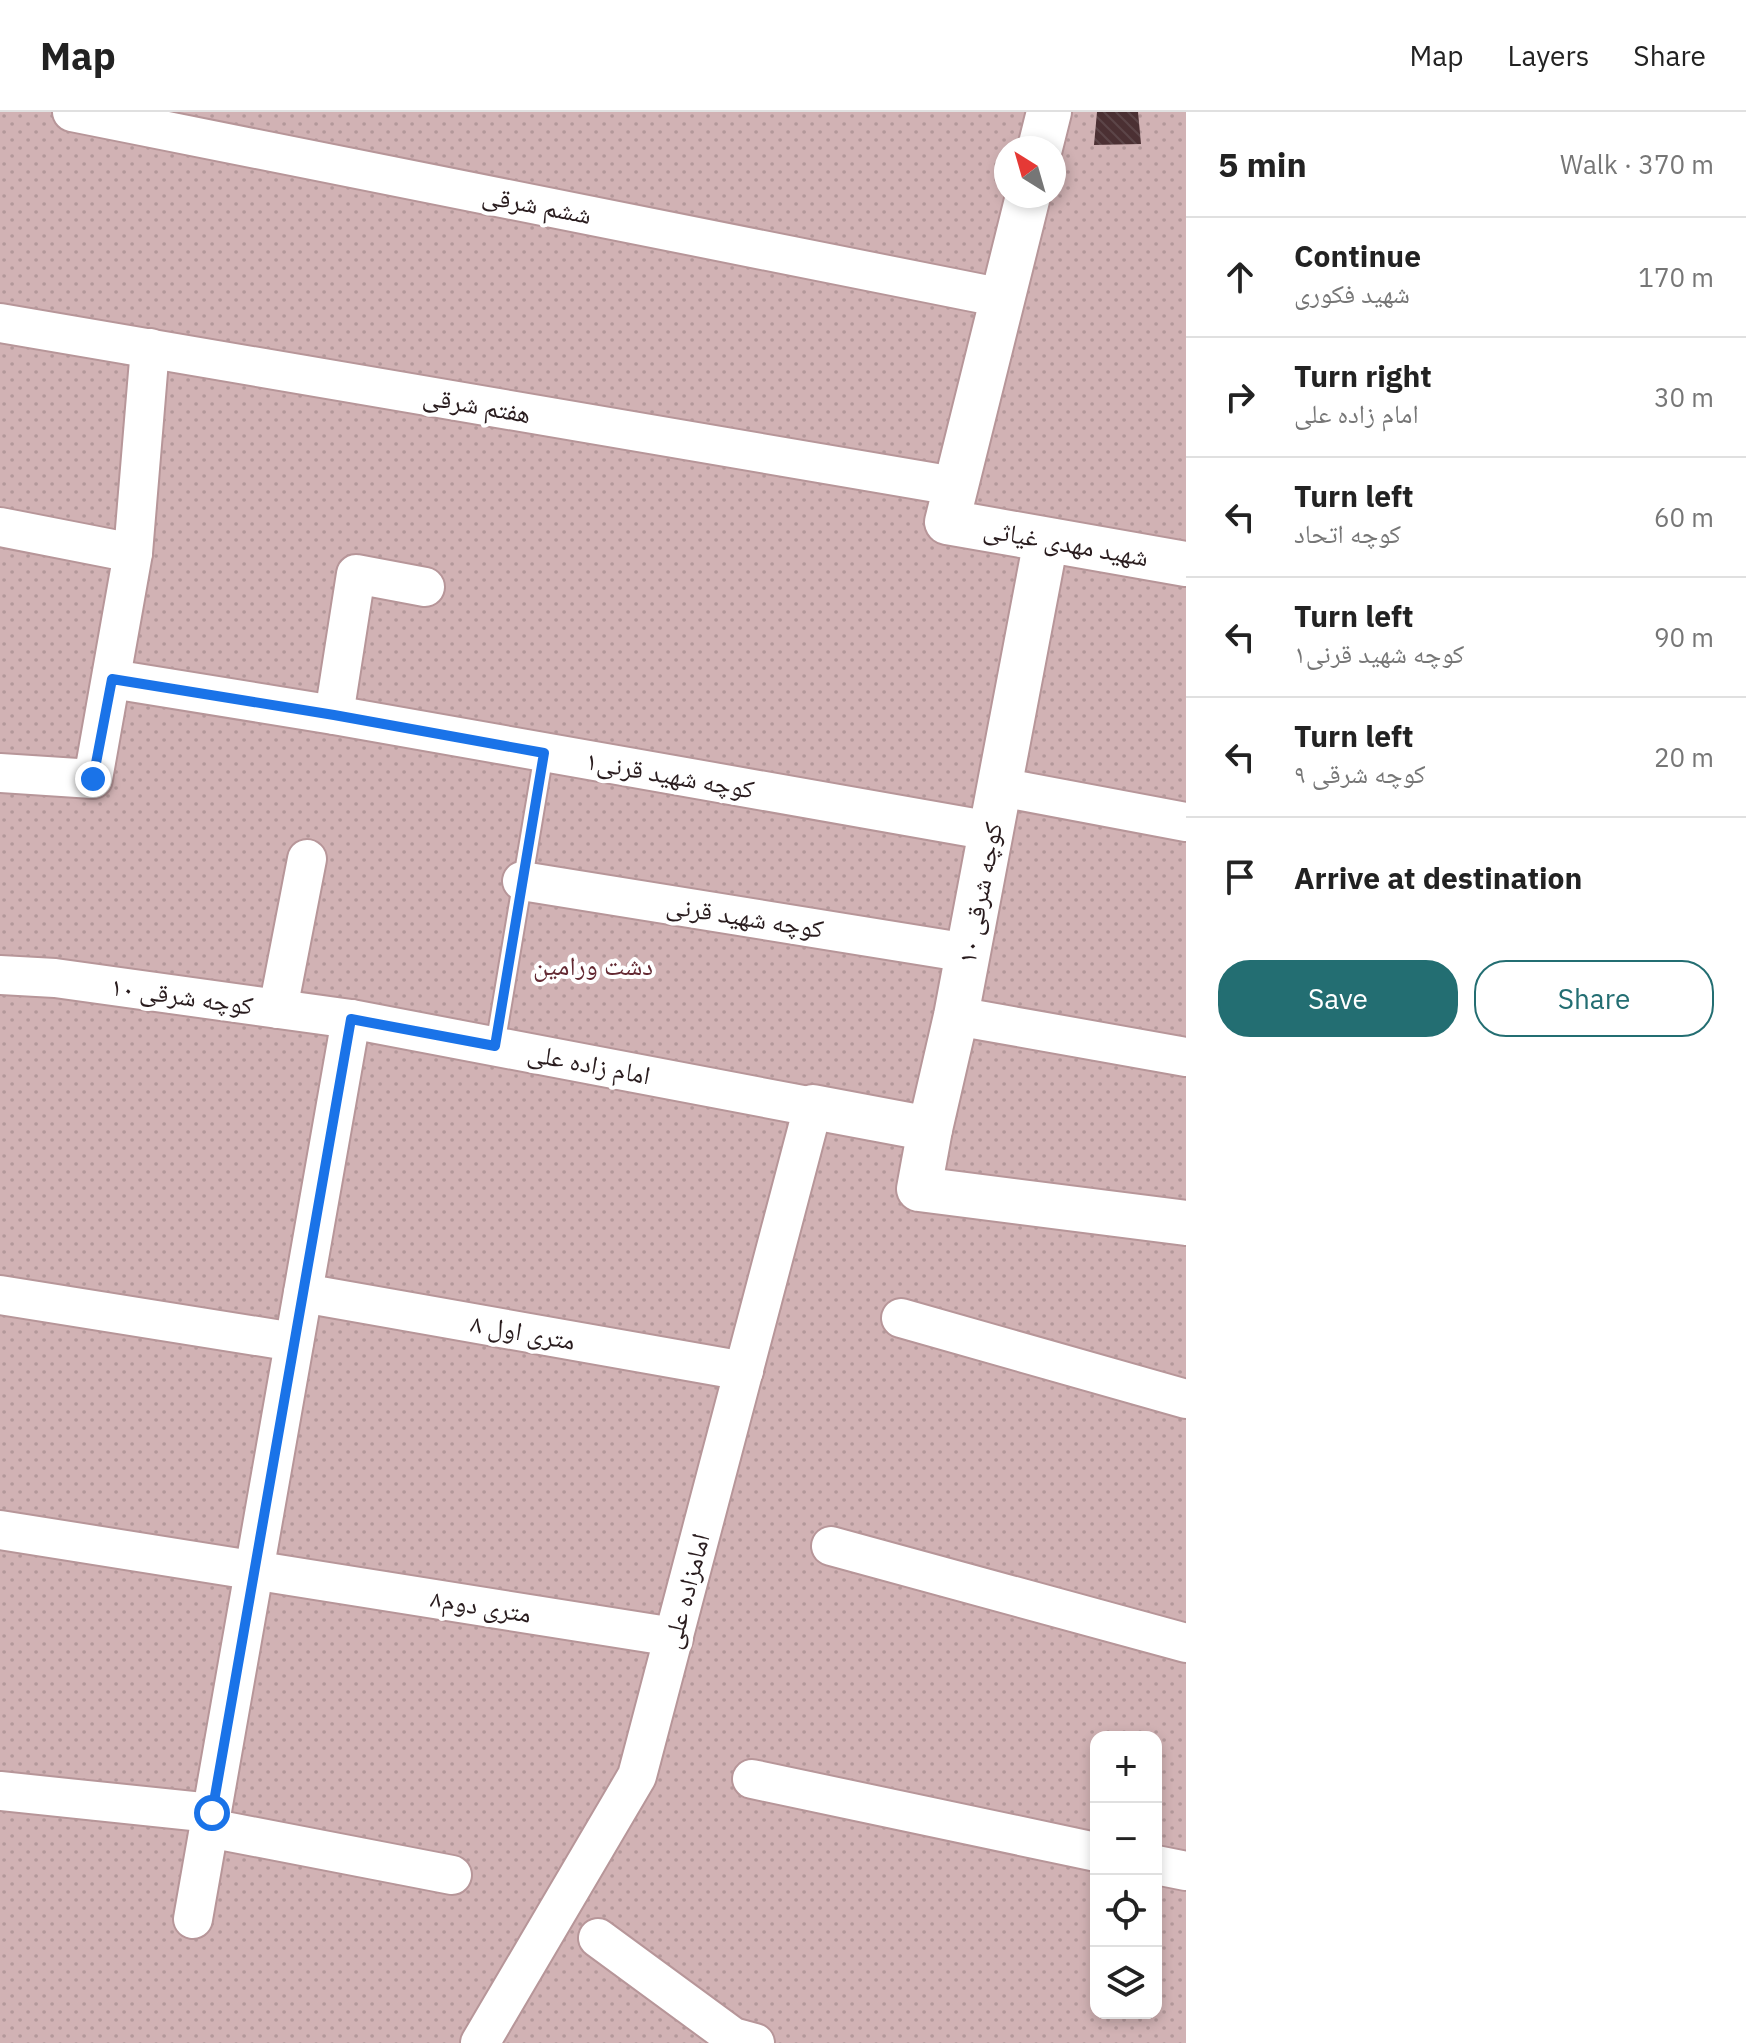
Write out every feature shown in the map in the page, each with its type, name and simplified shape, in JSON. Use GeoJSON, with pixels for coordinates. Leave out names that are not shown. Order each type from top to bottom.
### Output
{"type":"FeatureCollection","features":[{"type":"Feature","properties":{"kind":"street","name":"ششم شرقی"},"geometry":{"type":"LineString","coordinates":[[72,112],[1003,298]]}},
{"type":"Feature","properties":{"kind":"street"},"geometry":{"type":"LineString","coordinates":[[1043,136],[1049,112]]}},
{"type":"Feature","properties":{"kind":"street"},"geometry":{"type":"LineString","coordinates":[[950,504],[1025,208]]}},
{"type":"Feature","properties":{"kind":"street","name":"هفتم شرقی"},"geometry":{"type":"LineString","coordinates":[[0,323],[150,348],[950,504]]}},
{"type":"Feature","properties":{"kind":"street"},"geometry":{"type":"LineString","coordinates":[[0,773],[93,779],[133,553],[150,348]]}},
{"type":"Feature","properties":{"kind":"street","name":"شهید مهدی غیاثی"},"geometry":{"type":"LineString","coordinates":[[950,504],[1046,540],[1186,564]]}},
{"type":"Feature","properties":{"kind":"street"},"geometry":{"type":"LineString","coordinates":[[0,527],[133,553]]}},
{"type":"Feature","properties":{"kind":"street","name":"کوچه شرقی ۱۰"},"geometry":{"type":"LineString","coordinates":[[1046,540],[956,1016],[919,1189],[1186,1223]]}},
{"type":"Feature","properties":{"kind":"street"},"geometry":{"type":"LineString","coordinates":[[334,715],[356,574],[425,587]]}},
{"type":"Feature","properties":{"kind":"street","name":"کوچه شهید قرنی۱"},"geometry":{"type":"LineString","coordinates":[[112,679],[991,831]]}},
{"type":"Feature","properties":{"kind":"street"},"geometry":{"type":"LineString","coordinates":[[1000,787],[1186,822]]}},
{"type":"Feature","properties":{"kind":"street"},"geometry":{"type":"LineString","coordinates":[[278,1009],[307,859]]}},
{"type":"Feature","properties":{"kind":"street","name":"کوچه شهید قرنی"},"geometry":{"type":"LineString","coordinates":[[522,881],[968,953]]}},
{"type":"Feature","properties":{"kind":"street","name":"کوچه شرقی ۱۰"},"geometry":{"type":"LineString","coordinates":[[0,975],[41,976],[358,1020]]}},
{"type":"Feature","properties":{"kind":"street"},"geometry":{"type":"LineString","coordinates":[[956,1016],[1186,1057]]}},
{"type":"Feature","properties":{"kind":"street"},"geometry":{"type":"LineString","coordinates":[[193,1919],[210,1821],[272,1573],[294,1342],[358,1020]]}},
{"type":"Feature","properties":{"kind":"street","name":"امام زاده علی"},"geometry":{"type":"LineString","coordinates":[[358,1020],[813,1107]]}},
{"type":"Feature","properties":{"kind":"street"},"geometry":{"type":"LineString","coordinates":[[813,1107],[930,1129]]}},
{"type":"Feature","properties":{"kind":"street","name":"امامزاده علی"},"geometry":{"type":"LineString","coordinates":[[480,2043],[637,1776],[813,1107]]}},
{"type":"Feature","properties":{"kind":"street","name":"۸ متری اول"},"geometry":{"type":"LineString","coordinates":[[303,1293],[744,1371]]}},
{"type":"Feature","properties":{"kind":"street"},"geometry":{"type":"LineString","coordinates":[[0,1295],[294,1342]]}},
{"type":"Feature","properties":{"kind":"street"},"geometry":{"type":"LineString","coordinates":[[901,1318],[1186,1399]]}},
{"type":"Feature","properties":{"kind":"street","name":"متری دوم۸"},"geometry":{"type":"LineString","coordinates":[[0,1530],[674,1637]]}},
{"type":"Feature","properties":{"kind":"street"},"geometry":{"type":"LineString","coordinates":[[831,1546],[1186,1643]]}},
{"type":"Feature","properties":{"kind":"street"},"geometry":{"type":"LineString","coordinates":[[752,1779],[1090,1851]]}},
{"type":"Feature","properties":{"kind":"street"},"geometry":{"type":"LineString","coordinates":[[0,1791],[210,1821],[452,1875]]}},
{"type":"Feature","properties":{"kind":"street"},"geometry":{"type":"LineString","coordinates":[[1162,1866],[1186,1871]]}},
{"type":"Feature","properties":{"kind":"street"},"geometry":{"type":"LineString","coordinates":[[598,1938],[733,2037],[755,2043]]}},
{"type":"Feature","properties":{"kind":"lane"},"geometry":{"type":"LineString","coordinates":[[495,1046],[544,753]]}},
{"type":"Feature","properties":{"kind":"green space","name":"دشت ورامین"},"geometry":{"type":"Polygon","coordinates":[[[0,112],[1186,112],[1186,2043],[0,2043],[0,112]]]}},
{"type":"Feature","properties":{"kind":"building"},"geometry":{"type":"Polygon","coordinates":[[[1097,112],[1138,112],[1141,144],[1094,145],[1097,112]]]}},
{"type":"Feature","properties":{"kind":"route"},"geometry":{"type":"LineString","coordinates":[[93,779],[112,679],[544,753],[495,1046],[351,1019],[212,1813]]}}]}
